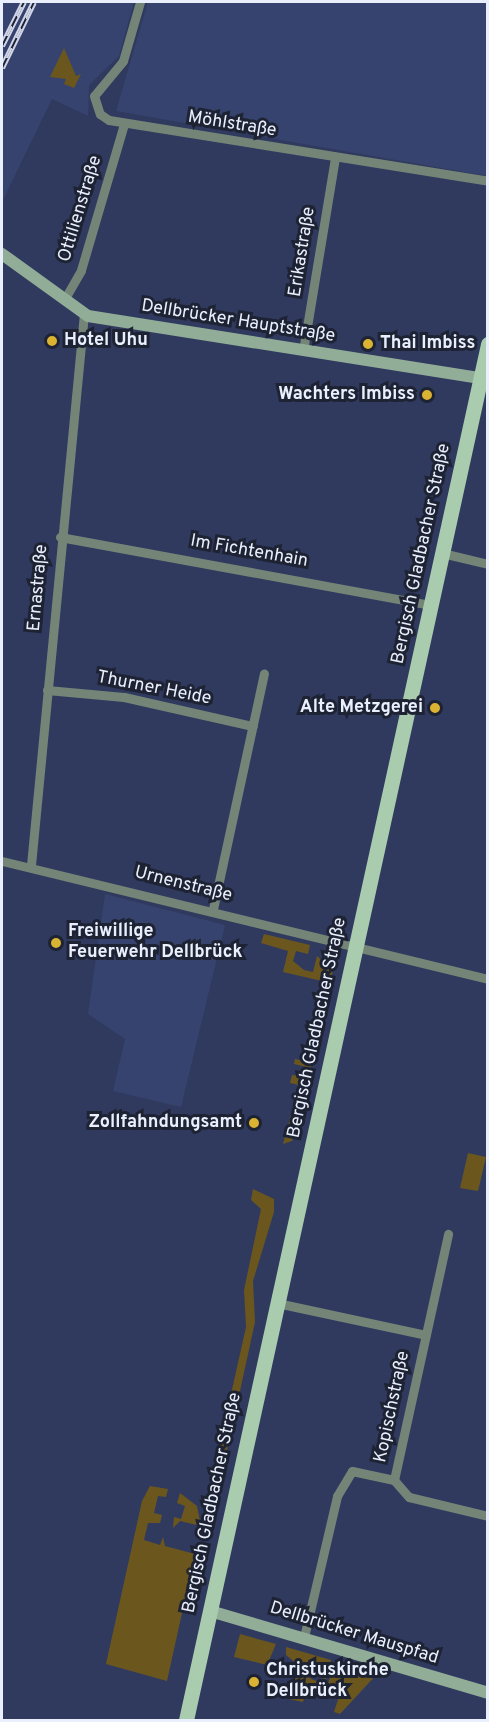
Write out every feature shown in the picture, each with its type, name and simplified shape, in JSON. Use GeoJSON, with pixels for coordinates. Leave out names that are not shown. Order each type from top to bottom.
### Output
{"type":"FeatureCollection","features":[{"type":"Feature","properties":{"kind":"main road","name":"Bergisch Gladbacher Straße"},"geometry":{"type":"LineString","coordinates":[[186,1720],[430,605],[484,379],[488,344]]}},
{"type":"Feature","properties":{"kind":"street","name":"Möhlstraße"},"geometry":{"type":"LineString","coordinates":[[140,2],[123,61],[94,96],[100,114],[124,124],[488,181]]}},
{"type":"Feature","properties":{"kind":"street","name":"Ottilienstraße"},"geometry":{"type":"LineString","coordinates":[[64,300],[81,270],[124,124]]}},
{"type":"Feature","properties":{"kind":"street","name":"Erikastraße"},"geometry":{"type":"LineString","coordinates":[[303,351],[335,158]]}},
{"type":"Feature","properties":{"kind":"street","name":"Dellbrücker Hauptstraße"},"geometry":{"type":"LineString","coordinates":[[2,254],[84,314],[484,379]]}},
{"type":"Feature","properties":{"kind":"street","name":"Ernastraße"},"geometry":{"type":"LineString","coordinates":[[32,865],[60,537],[84,314]]}},
{"type":"Feature","properties":{"kind":"street","name":"Im Fichtenhain"},"geometry":{"type":"LineString","coordinates":[[60,537],[430,605]]}},
{"type":"Feature","properties":{"kind":"street"},"geometry":{"type":"LineString","coordinates":[[442,553],[488,564]]}},
{"type":"Feature","properties":{"kind":"street"},"geometry":{"type":"LineString","coordinates":[[213,909],[264,673]]}},
{"type":"Feature","properties":{"kind":"street","name":"Thurner Heide"},"geometry":{"type":"LineString","coordinates":[[47,690],[124,696],[253,726]]}},
{"type":"Feature","properties":{"kind":"street","name":"Urnenstraße"},"geometry":{"type":"LineString","coordinates":[[2,861],[32,865],[356,944],[488,979]]}},
{"type":"Feature","properties":{"kind":"street","name":"Kopischstraße"},"geometry":{"type":"LineString","coordinates":[[304,1637],[334,1505],[347,1479],[352,1471],[394,1480],[448,1234]]}},
{"type":"Feature","properties":{"kind":"street"},"geometry":{"type":"LineString","coordinates":[[278,1303],[426,1335]]}},
{"type":"Feature","properties":{"kind":"street"},"geometry":{"type":"LineString","coordinates":[[394,1480],[409,1497],[488,1516]]}},
{"type":"Feature","properties":{"kind":"street","name":"Dellbrücker Mauspfad"},"geometry":{"type":"LineString","coordinates":[[210,1611],[488,1693]]}},
{"type":"Feature","properties":{"kind":"shaded area"},"geometry":{"type":"Polygon","coordinates":[[[2,2],[134,2],[119,56],[89,85],[88,116],[52,99],[2,202],[2,2]]]}},
{"type":"Feature","properties":{"kind":"shaded area"},"geometry":{"type":"Polygon","coordinates":[[[148,2],[487,2],[487,176],[116,111],[148,2]]]}},
{"type":"Feature","properties":{"kind":"shaded area"},"geometry":{"type":"Polygon","coordinates":[[[64,48],[76,76],[81,74],[74,88],[64,84],[66,79],[50,77],[64,48]]]}},
{"type":"Feature","properties":{"kind":"shaded area"},"geometry":{"type":"Polygon","coordinates":[[[105,894],[225,925],[181,1107],[113,1091],[125,1039],[88,1014],[105,894]]]}},
{"type":"Feature","properties":{"kind":"shaded area"},"geometry":{"type":"Polygon","coordinates":[[[264,934],[310,945],[308,954],[296,951],[293,961],[304,970],[313,972],[317,956],[333,970],[311,1068],[294,1064],[295,1059],[305,1061],[322,981],[283,972],[288,951],[261,943],[264,934]]]}},
{"type":"Feature","properties":{"kind":"shaded area"},"geometry":{"type":"Polygon","coordinates":[[[292,1075],[309,1077],[299,1123],[292,1141],[283,1144],[299,1085],[290,1083],[292,1075]]]}},
{"type":"Feature","properties":{"kind":"shaded area"},"geometry":{"type":"Polygon","coordinates":[[[468,1153],[486,1157],[478,1191],[460,1188],[468,1153]]]}},
{"type":"Feature","properties":{"kind":"shaded area"},"geometry":{"type":"Polygon","coordinates":[[[253,1189],[274,1199],[274,1212],[253,1281],[255,1322],[235,1414],[227,1412],[246,1327],[244,1290],[261,1209],[251,1200],[253,1189]]]}},
{"type":"Feature","properties":{"kind":"shaded area"},"geometry":{"type":"Polygon","coordinates":[[[226,1418],[234,1420],[225,1458],[215,1467],[226,1418]]]}},
{"type":"Feature","properties":{"kind":"shaded area"},"geometry":{"type":"Polygon","coordinates":[[[150,1486],[168,1489],[166,1497],[158,1496],[154,1513],[162,1515],[160,1523],[148,1523],[144,1540],[160,1545],[163,1537],[165,1546],[195,1554],[167,1681],[106,1664],[142,1501],[150,1486]]]}},
{"type":"Feature","properties":{"kind":"shaded area"},"geometry":{"type":"Polygon","coordinates":[[[180,1493],[197,1506],[201,1526],[180,1521],[173,1528],[174,1517],[181,1519],[185,1506],[177,1503],[180,1493]]]}},
{"type":"Feature","properties":{"kind":"shaded area"},"geometry":{"type":"Polygon","coordinates":[[[240,1634],[276,1644],[267,1665],[234,1657],[240,1634]]]}},
{"type":"Feature","properties":{"kind":"shaded area"},"geometry":{"type":"Polygon","coordinates":[[[286,1647],[331,1660],[326,1679],[310,1675],[286,1655],[286,1647]]]}},
{"type":"Feature","properties":{"kind":"shaded area"},"geometry":{"type":"Polygon","coordinates":[[[335,1661],[377,1674],[340,1714],[334,1712],[340,1693],[322,1685],[328,1684],[335,1661]]]}},
{"type":"Feature","properties":{"kind":"shaded area"},"geometry":{"type":"Polygon","coordinates":[[[297,1672],[320,1683],[308,1685],[303,1702],[289,1699],[297,1672]]]}},
{"type":"Feature","properties":{"kind":"railway"},"geometry":{"type":"LineString","coordinates":[[2,46],[24,2]]}},
{"type":"Feature","properties":{"kind":"railway"},"geometry":{"type":"LineString","coordinates":[[2,68],[34,2]]}},
{"type":"Feature","properties":{"kind":"place","name":"Hotel Uhu"},"geometry":{"type":"Point","coordinates":[52,341]}},
{"type":"Feature","properties":{"kind":"place","name":"Thai Imbiss"},"geometry":{"type":"Point","coordinates":[368,344]}},
{"type":"Feature","properties":{"kind":"place","name":"Wachters Imbiss"},"geometry":{"type":"Point","coordinates":[427,395]}},
{"type":"Feature","properties":{"kind":"place","name":"Alte Metzgerei"},"geometry":{"type":"Point","coordinates":[435,708]}},
{"type":"Feature","properties":{"kind":"place","name":"Freiwillige Feuerwehr Dellbrück"},"geometry":{"type":"Point","coordinates":[56,943]}},
{"type":"Feature","properties":{"kind":"place","name":"Zollfahndungsamt"},"geometry":{"type":"Point","coordinates":[254,1123]}},
{"type":"Feature","properties":{"kind":"place","name":"Christuskirche Dellbrück"},"geometry":{"type":"Point","coordinates":[254,1682]}}]}
